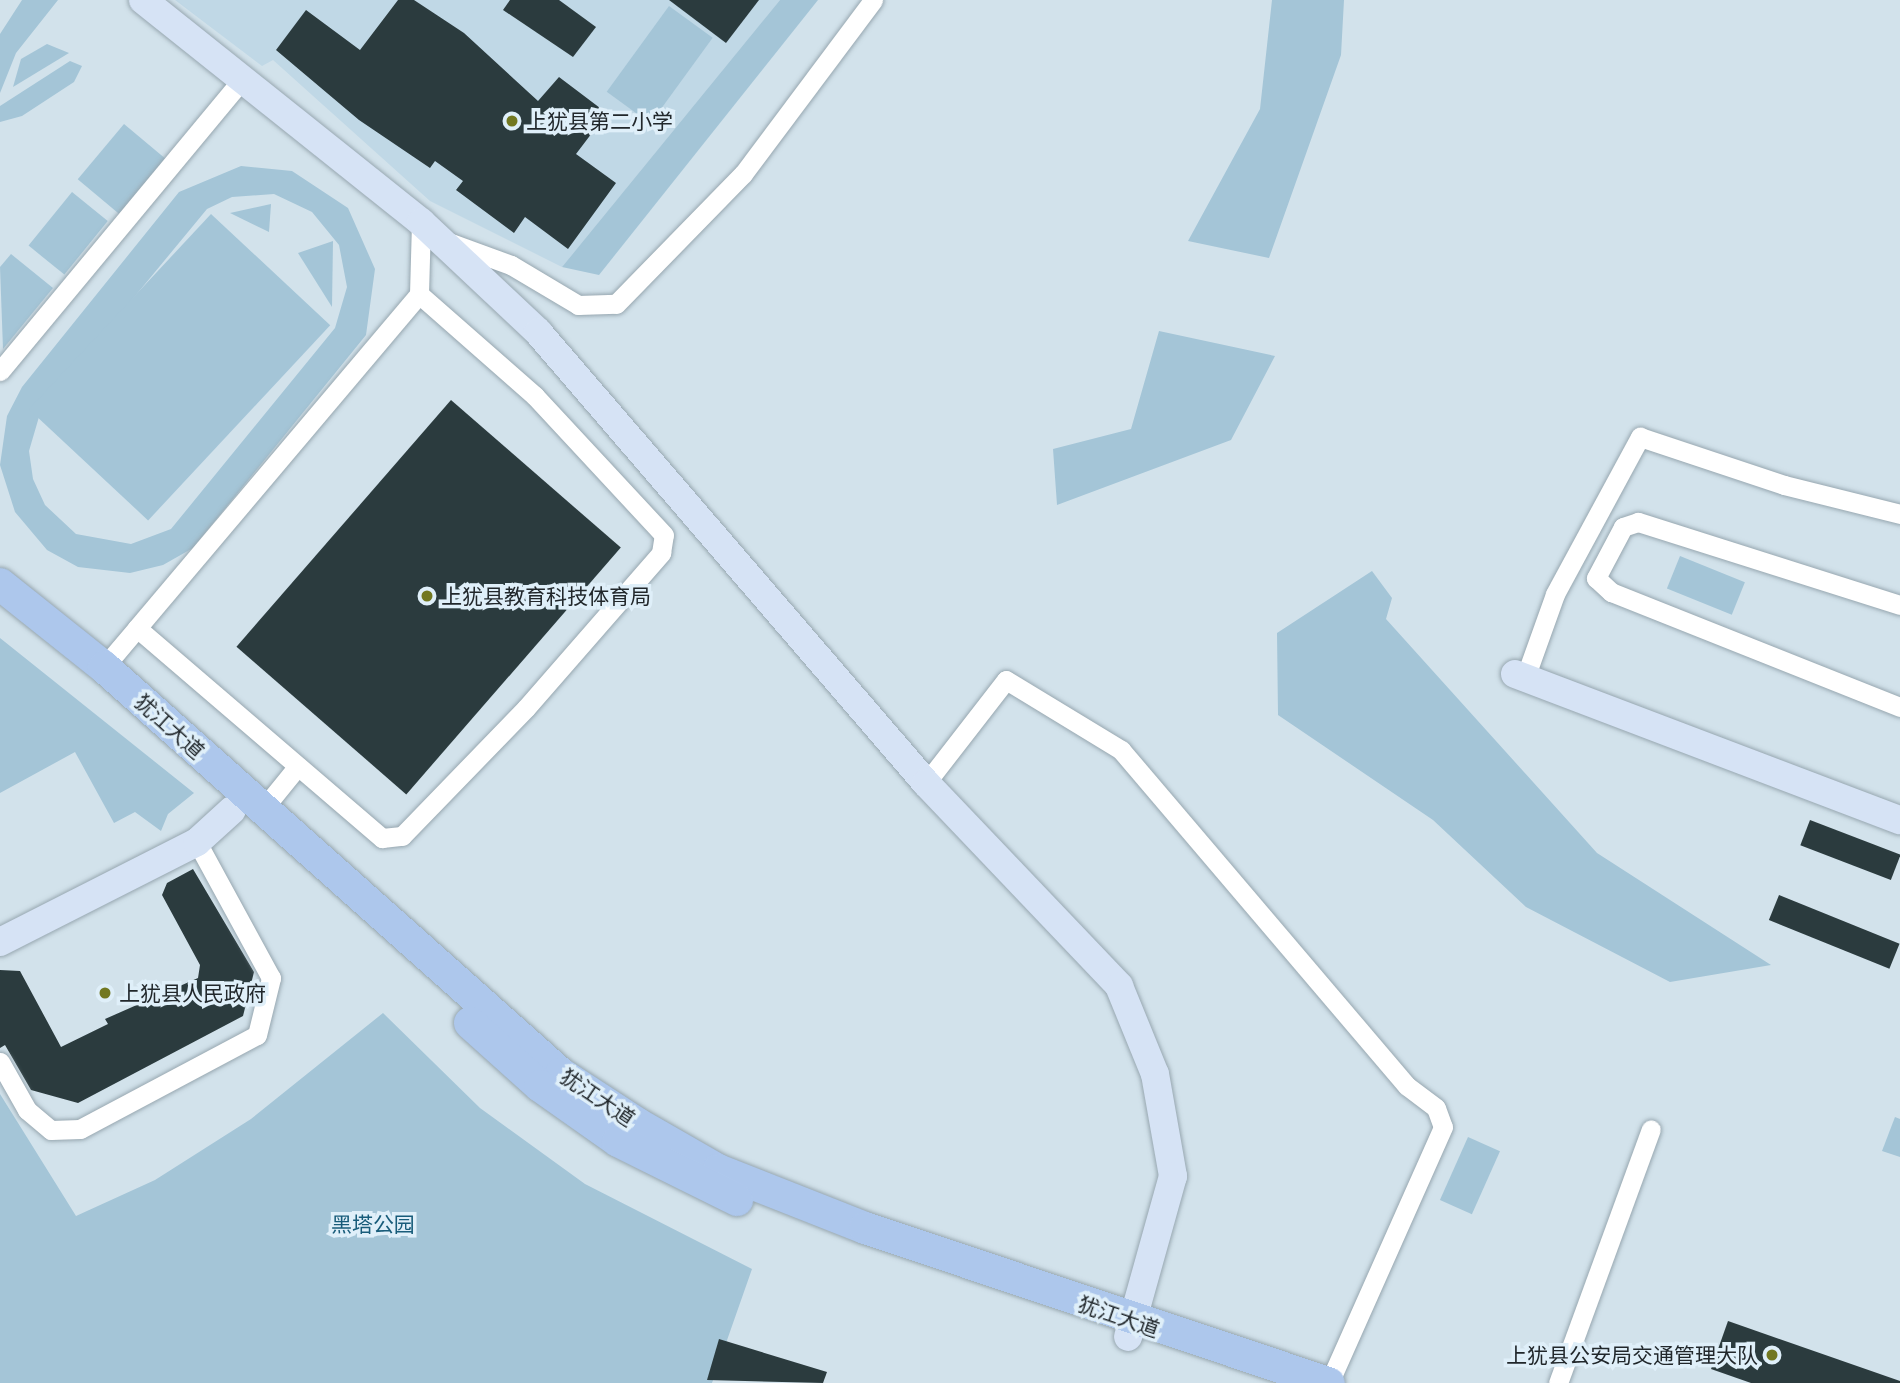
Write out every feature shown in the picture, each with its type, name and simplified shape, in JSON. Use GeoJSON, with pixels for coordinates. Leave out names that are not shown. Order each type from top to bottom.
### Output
{"type":"FeatureCollection","features":[{"type":"Feature","properties":{"kind":"main road","name":"犹江大道"},"geometry":{"type":"LineString","coordinates":[[0,584],[104,667],[248,810],[540,1086],[618,1141],[710,1190],[1130,1329],[1275,1383]]}},
{"type":"Feature","properties":{"kind":"main road","name":"犹江大道"},"geometry":{"type":"LineString","coordinates":[[0,612],[248,810]]}},
{"type":"Feature","properties":{"kind":"main road","name":"犹江大道"},"geometry":{"type":"LineString","coordinates":[[1130,1329],[1329,1383]]}},
{"type":"Feature","properties":{"kind":"street"},"geometry":{"type":"LineString","coordinates":[[143,0],[431,231],[538,332],[926,783],[1119,986],[1136,1015],[1170,1138],[1172,1177],[1130,1329]]}},
{"type":"Feature","properties":{"kind":"street"},"geometry":{"type":"LineString","coordinates":[[431,231],[511,265],[578,304],[616,304],[743,174],[873,0]]}},
{"type":"Feature","properties":{"kind":"street"},"geometry":{"type":"LineString","coordinates":[[0,371],[242,79]]}},
{"type":"Feature","properties":{"kind":"street"},"geometry":{"type":"LineString","coordinates":[[104,667],[419,294],[431,231]]}},
{"type":"Feature","properties":{"kind":"street"},"geometry":{"type":"LineString","coordinates":[[138,628],[382,838],[402,836],[526,708],[661,553],[664,535],[535,396],[419,294]]}},
{"type":"Feature","properties":{"kind":"street"},"geometry":{"type":"LineString","coordinates":[[1900,514],[1784,485],[1640,437],[1555,593],[1520,676],[1900,820]]}},
{"type":"Feature","properties":{"kind":"street"},"geometry":{"type":"LineString","coordinates":[[1900,605],[1638,522],[1623,527],[1596,578],[1611,593],[1900,707]]}},
{"type":"Feature","properties":{"kind":"street"},"geometry":{"type":"LineString","coordinates":[[926,783],[1006,680],[1121,750],[1407,1086],[1436,1108],[1443,1128],[1329,1383]]}},
{"type":"Feature","properties":{"kind":"street"},"geometry":{"type":"LineString","coordinates":[[0,942],[197,842],[248,810],[298,766]]}},
{"type":"Feature","properties":{"kind":"street"},"geometry":{"type":"LineString","coordinates":[[0,1062],[27,1110],[43,1124],[51,1130],[80,1129],[257,1035],[271,978],[197,842]]}},
{"type":"Feature","properties":{"kind":"street"},"geometry":{"type":"LineString","coordinates":[[1558,1383],[1651,1129]]}},
{"type":"Feature","properties":{"kind":"shaded area","name":"上犹县第二小学"},"geometry":{"type":"Polygon","coordinates":[[[175,0],[780,0],[562,267],[430,201],[273,60],[262,66],[175,0]]]}},
{"type":"Feature","properties":{"kind":"green space"},"geometry":{"type":"Polygon","coordinates":[[[22,0],[58,0],[16,53],[0,93],[0,34],[22,0]]]}},
{"type":"Feature","properties":{"kind":"green space"},"geometry":{"type":"Polygon","coordinates":[[[780,0],[818,0],[599,275],[562,267],[780,0]]]}},
{"type":"Feature","properties":{"kind":"green space"},"geometry":{"type":"Polygon","coordinates":[[[1272,0],[1344,0],[1341,55],[1269,258],[1188,241],[1260,109],[1272,0]]]}},
{"type":"Feature","properties":{"kind":"green space"},"geometry":{"type":"Polygon","coordinates":[[[669,6],[713,38],[650,123],[607,92],[669,6]]]}},
{"type":"Feature","properties":{"kind":"green space"},"geometry":{"type":"Polygon","coordinates":[[[47,44],[69,53],[13,87],[21,59],[47,44]]]}},
{"type":"Feature","properties":{"kind":"green space"},"geometry":{"type":"Polygon","coordinates":[[[70,61],[82,66],[74,82],[22,116],[0,122],[0,106],[70,61]]]}},
{"type":"Feature","properties":{"kind":"green space"},"geometry":{"type":"Polygon","coordinates":[[[124,124],[166,159],[120,215],[78,179],[124,124]]]}},
{"type":"Feature","properties":{"kind":"green space"},"geometry":{"type":"Polygon","coordinates":[[[241,166],[292,171],[348,208],[375,269],[366,335],[193,548],[163,565],[130,573],[78,567],[47,550],[15,512],[0,465],[7,416],[22,387],[179,192],[241,166]],[[274,194],[232,197],[207,209],[41,410],[29,451],[33,479],[45,505],[76,534],[131,544],[171,529],[335,328],[347,287],[339,245],[312,212],[274,194]]]}},
{"type":"Feature","properties":{"kind":"green space"},"geometry":{"type":"Polygon","coordinates":[[[72,192],[108,221],[64,275],[29,246],[72,192]]]}},
{"type":"Feature","properties":{"kind":"green space"},"geometry":{"type":"Polygon","coordinates":[[[271,204],[269,232],[230,213],[271,204]]]}},
{"type":"Feature","properties":{"kind":"green space"},"geometry":{"type":"Polygon","coordinates":[[[211,214],[330,325],[148,520],[29,409],[211,214]]]}},
{"type":"Feature","properties":{"kind":"green space"},"geometry":{"type":"Polygon","coordinates":[[[333,241],[332,307],[298,253],[333,241]]]}},
{"type":"Feature","properties":{"kind":"green space"},"geometry":{"type":"Polygon","coordinates":[[[11,254],[53,288],[3,349],[0,267],[11,254]]]}},
{"type":"Feature","properties":{"kind":"green space"},"geometry":{"type":"Polygon","coordinates":[[[1159,331],[1275,356],[1231,440],[1057,505],[1053,449],[1131,429],[1159,331]]]}},
{"type":"Feature","properties":{"kind":"green space"},"geometry":{"type":"Polygon","coordinates":[[[1680,556],[1745,582],[1732,615],[1667,588],[1680,556]]]}},
{"type":"Feature","properties":{"kind":"green space"},"geometry":{"type":"Polygon","coordinates":[[[1372,571],[1392,598],[1386,619],[1597,853],[1771,965],[1670,982],[1526,907],[1433,820],[1278,715],[1277,633],[1372,571]]]}},
{"type":"Feature","properties":{"kind":"green space"},"geometry":{"type":"Polygon","coordinates":[[[0,638],[194,793],[168,814],[161,831],[135,812],[114,823],[75,752],[0,793],[0,638]]]}},
{"type":"Feature","properties":{"kind":"green space","name":"黑塔公园"},"geometry":{"type":"Polygon","coordinates":[[[383,1013],[480,1108],[585,1184],[752,1269],[712,1383],[0,1383],[0,1094],[76,1216],[155,1180],[251,1119],[383,1013]]]}},
{"type":"Feature","properties":{"kind":"green space"},"geometry":{"type":"Polygon","coordinates":[[[1895,1117],[1900,1119],[1900,1157],[1882,1151],[1895,1117]]]}},
{"type":"Feature","properties":{"kind":"green space"},"geometry":{"type":"Polygon","coordinates":[[[1468,1137],[1500,1151],[1472,1214],[1440,1200],[1468,1137]]]}},
{"type":"Feature","properties":{"kind":"building"},"geometry":{"type":"Polygon","coordinates":[[[398,0],[414,0],[464,33],[538,101],[559,77],[600,108],[587,123],[595,129],[576,154],[616,183],[568,249],[525,217],[514,233],[456,190],[463,181],[435,161],[430,168],[359,120],[276,50],[306,10],[360,50],[398,0]]]}},
{"type":"Feature","properties":{"kind":"building"},"geometry":{"type":"Polygon","coordinates":[[[510,0],[559,0],[596,27],[573,57],[503,10],[510,0]]]}},
{"type":"Feature","properties":{"kind":"building"},"geometry":{"type":"Polygon","coordinates":[[[669,0],[759,0],[726,43],[669,0]]]}},
{"type":"Feature","properties":{"kind":"building","name":"上犹县教育科技体育局"},"geometry":{"type":"Polygon","coordinates":[[[451,400],[621,548],[406,794],[236,647],[451,400]]]}},
{"type":"Feature","properties":{"kind":"building"},"geometry":{"type":"Polygon","coordinates":[[[1810,820],[1900,855],[1891,880],[1800,845],[1810,820]]]}},
{"type":"Feature","properties":{"kind":"building"},"geometry":{"type":"Polygon","coordinates":[[[193,869],[254,972],[243,1016],[78,1103],[31,1090],[5,1045],[0,1048],[0,970],[20,971],[61,1047],[108,1024],[105,1019],[198,978],[200,965],[162,895],[167,883],[193,869]]]}},
{"type":"Feature","properties":{"kind":"building"},"geometry":{"type":"Polygon","coordinates":[[[1779,895],[1900,944],[1889,969],[1769,920],[1779,895]]]}},
{"type":"Feature","properties":{"kind":"building","name":"上犹县公安局交通管理大队"},"geometry":{"type":"Polygon","coordinates":[[[1728,1321],[1900,1383],[1751,1383],[1711,1369],[1728,1321]]]}},
{"type":"Feature","properties":{"kind":"building"},"geometry":{"type":"Polygon","coordinates":[[[719,1339],[827,1372],[823,1383],[707,1380],[719,1339]]]}},
{"type":"Feature","properties":{"kind":"place","name":"上犹县第二小学"},"geometry":{"type":"Point","coordinates":[512,121]}},
{"type":"Feature","properties":{"kind":"place","name":"上犹县教育科技体育局"},"geometry":{"type":"Point","coordinates":[427,596]}},
{"type":"Feature","properties":{"kind":"place","name":"上犹县人民政府"},"geometry":{"type":"Point","coordinates":[105,993]}},
{"type":"Feature","properties":{"kind":"place","name":"上犹县公安局交通管理大队"},"geometry":{"type":"Point","coordinates":[1772,1355]}}]}
